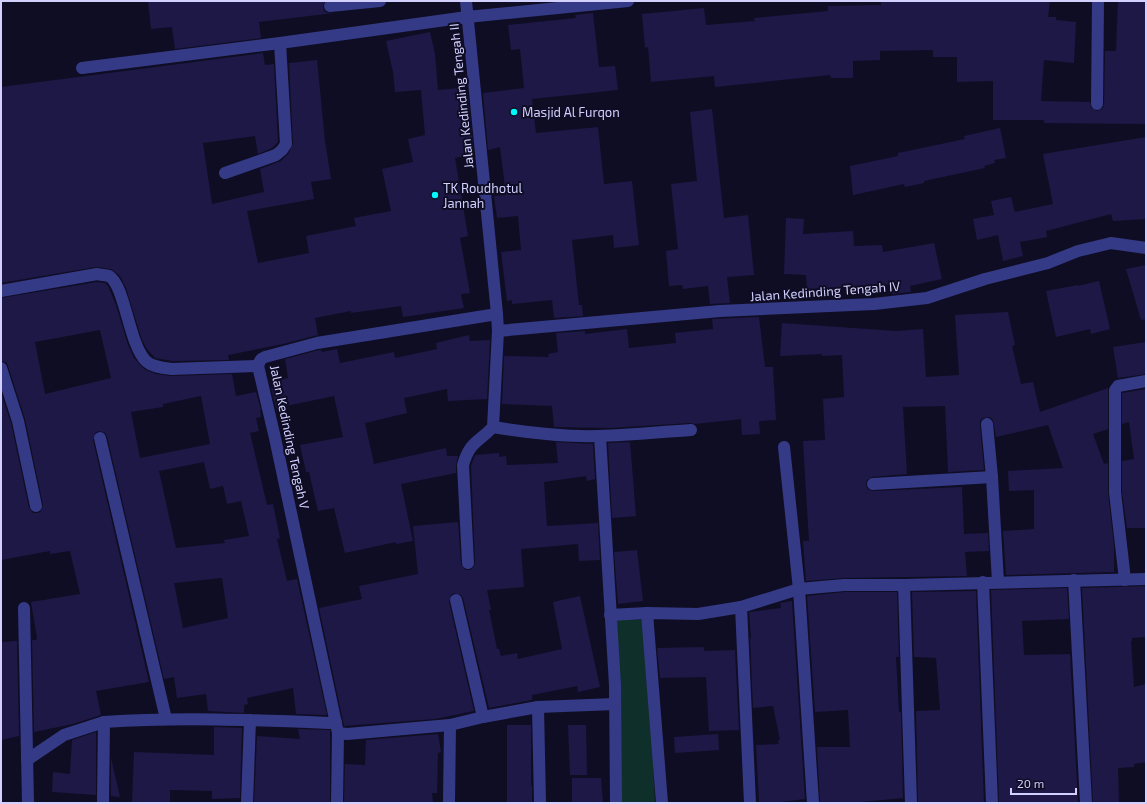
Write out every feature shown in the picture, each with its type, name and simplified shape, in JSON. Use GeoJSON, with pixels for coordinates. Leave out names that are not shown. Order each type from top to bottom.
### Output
{"type":"FeatureCollection","features":[{"type":"Feature","properties":{"kind":"street"},"geometry":{"type":"LineString","coordinates":[[330,6],[380,1]]}},
{"type":"Feature","properties":{"kind":"street","name":"Jalan Kedinding Tengah II"},"geometry":{"type":"LineString","coordinates":[[466,1],[497,314],[498,332],[493,427]]}},
{"type":"Feature","properties":{"kind":"street"},"geometry":{"type":"LineString","coordinates":[[82,68],[280,43],[467,17],[628,1]]}},
{"type":"Feature","properties":{"kind":"street"},"geometry":{"type":"LineString","coordinates":[[1097,104],[1098,1]]}},
{"type":"Feature","properties":{"kind":"street"},"geometry":{"type":"LineString","coordinates":[[225,173],[276,155],[286,144],[280,43]]}},
{"type":"Feature","properties":{"kind":"street","name":"Jalan Kedinding Tengah IV"},"geometry":{"type":"LineString","coordinates":[[498,332],[720,311],[874,304],[927,298],[984,279],[1048,263],[1078,251],[1111,243],[1146,248]]}},
{"type":"Feature","properties":{"kind":"street"},"geometry":{"type":"LineString","coordinates":[[1,291],[97,274],[109,276],[117,285],[138,348],[146,361],[159,367],[172,369],[258,366]]}},
{"type":"Feature","properties":{"kind":"street","name":"Jalan Kedinding Tengah V"},"geometry":{"type":"LineString","coordinates":[[337,803],[337,728],[276,438],[258,366],[261,359],[265,357],[317,343],[497,314]]}},
{"type":"Feature","properties":{"kind":"street"},"geometry":{"type":"LineString","coordinates":[[1,368],[18,420],[36,506]]}},
{"type":"Feature","properties":{"kind":"street"},"geometry":{"type":"LineString","coordinates":[[1125,580],[1115,492],[1116,390],[1118,386],[1146,381]]}},
{"type":"Feature","properties":{"kind":"street"},"geometry":{"type":"LineString","coordinates":[[987,424],[992,477],[998,582]]}},
{"type":"Feature","properties":{"kind":"street"},"geometry":{"type":"LineString","coordinates":[[468,563],[463,464],[466,452],[493,427],[530,434],[600,436],[690,430]]}},
{"type":"Feature","properties":{"kind":"street"},"geometry":{"type":"LineString","coordinates":[[600,436],[615,704],[616,803]]}},
{"type":"Feature","properties":{"kind":"street"},"geometry":{"type":"LineString","coordinates":[[100,438],[166,719]]}},
{"type":"Feature","properties":{"kind":"street"},"geometry":{"type":"LineString","coordinates":[[784,447],[798,589],[813,803]]}},
{"type":"Feature","properties":{"kind":"street"},"geometry":{"type":"LineString","coordinates":[[873,484],[992,477]]}},
{"type":"Feature","properties":{"kind":"street"},"geometry":{"type":"LineString","coordinates":[[610,615],[647,613],[698,614],[741,607],[798,589],[844,585],[1146,579]]}},
{"type":"Feature","properties":{"kind":"street"},"geometry":{"type":"LineString","coordinates":[[1074,580],[1086,803]]}},
{"type":"Feature","properties":{"kind":"street"},"geometry":{"type":"LineString","coordinates":[[983,582],[992,803]]}},
{"type":"Feature","properties":{"kind":"street"},"geometry":{"type":"LineString","coordinates":[[904,585],[912,803]]}},
{"type":"Feature","properties":{"kind":"street"},"geometry":{"type":"LineString","coordinates":[[456,600],[483,717]]}},
{"type":"Feature","properties":{"kind":"street"},"geometry":{"type":"LineString","coordinates":[[741,607],[750,803]]}},
{"type":"Feature","properties":{"kind":"street"},"geometry":{"type":"LineString","coordinates":[[24,608],[28,803]]}},
{"type":"Feature","properties":{"kind":"street"},"geometry":{"type":"LineString","coordinates":[[647,613],[662,803]]}},
{"type":"Feature","properties":{"kind":"street"},"geometry":{"type":"LineString","coordinates":[[27,760],[64,735],[104,722],[166,719],[329,723],[347,734],[450,725],[483,717],[538,707],[615,704]]}},
{"type":"Feature","properties":{"kind":"street"},"geometry":{"type":"LineString","coordinates":[[538,707],[540,803]]}},
{"type":"Feature","properties":{"kind":"street"},"geometry":{"type":"LineString","coordinates":[[247,803],[250,720]]}},
{"type":"Feature","properties":{"kind":"street"},"geometry":{"type":"LineString","coordinates":[[103,803],[104,722]]}},
{"type":"Feature","properties":{"kind":"street"},"geometry":{"type":"LineString","coordinates":[[449,803],[450,725]]}},
{"type":"Feature","properties":{"kind":"green space"},"geometry":{"type":"Polygon","coordinates":[[[613,619],[646,620],[655,803],[620,803],[613,619]]]}},
{"type":"Feature","properties":{"kind":"building"},"geometry":{"type":"Polygon","coordinates":[[[148,1],[325,1],[323,6],[324,11],[327,13],[334,13],[259,22],[261,38],[175,49],[172,27],[151,29],[148,1]]]}},
{"type":"Feature","properties":{"kind":"building"},"geometry":{"type":"Polygon","coordinates":[[[881,1],[1050,1],[1048,17],[1056,17],[1056,20],[1076,22],[1074,63],[1044,60],[1041,101],[1090,102],[1091,108],[1097,111],[1103,108],[1104,104],[1105,51],[1116,51],[1118,1],[1146,1],[1146,124],[1044,123],[1044,120],[993,120],[993,81],[957,82],[957,57],[933,57],[933,50],[880,51],[880,60],[853,61],[853,78],[831,78],[830,75],[715,87],[714,76],[651,82],[648,47],[645,48],[642,14],[704,8],[706,25],[755,21],[754,18],[828,11],[828,6],[881,5],[881,1]]]}},
{"type":"Feature","properties":{"kind":"building"},"geometry":{"type":"Polygon","coordinates":[[[593,13],[599,67],[615,66],[618,90],[532,99],[536,133],[598,127],[604,184],[632,181],[639,245],[614,248],[613,235],[572,240],[579,305],[582,305],[583,316],[554,318],[552,300],[512,304],[512,300],[507,301],[501,252],[521,250],[518,216],[497,218],[494,196],[506,195],[500,147],[488,150],[483,93],[524,88],[520,49],[511,50],[508,25],[576,18],[575,15],[593,13]]]}},
{"type":"Feature","properties":{"kind":"building"},"geometry":{"type":"Polygon","coordinates":[[[430,32],[435,54],[438,90],[459,88],[460,95],[468,94],[474,154],[455,158],[468,236],[460,238],[470,293],[461,294],[464,308],[403,317],[401,306],[351,313],[351,311],[315,318],[318,335],[228,355],[229,360],[172,361],[155,358],[147,349],[142,340],[126,288],[120,276],[111,269],[96,267],[1,283],[1,87],[263,53],[265,65],[274,64],[278,142],[272,148],[258,154],[255,136],[203,143],[212,204],[264,192],[260,169],[281,161],[288,154],[293,144],[289,63],[317,60],[325,141],[331,179],[311,182],[314,199],[247,211],[258,263],[309,253],[306,236],[356,226],[354,218],[391,211],[382,169],[413,162],[408,139],[425,135],[421,90],[395,92],[393,72],[386,41],[430,32]]]}},
{"type":"Feature","properties":{"kind":"building"},"geometry":{"type":"Polygon","coordinates":[[[712,109],[724,218],[748,215],[754,275],[727,277],[730,303],[710,304],[708,286],[683,289],[682,285],[669,286],[666,251],[678,249],[671,184],[697,181],[690,112],[712,109]]]}},
{"type":"Feature","properties":{"kind":"building"},"geometry":{"type":"Polygon","coordinates":[[[1000,128],[1006,158],[994,160],[995,163],[984,166],[985,168],[924,181],[924,183],[905,187],[904,184],[853,195],[850,166],[898,156],[898,153],[965,139],[964,136],[1000,128]]]}},
{"type":"Feature","properties":{"kind":"building"},"geometry":{"type":"Polygon","coordinates":[[[1146,137],[1146,219],[1113,221],[1111,214],[1046,231],[1047,237],[1020,242],[1023,256],[1003,261],[998,235],[977,240],[973,219],[994,215],[991,201],[1011,197],[1015,212],[1053,204],[1043,154],[1146,137]]]}},
{"type":"Feature","properties":{"kind":"building"},"geometry":{"type":"Polygon","coordinates":[[[786,218],[804,219],[803,234],[853,231],[854,246],[882,245],[883,252],[934,243],[942,279],[910,286],[911,292],[892,294],[890,285],[807,289],[806,275],[784,274],[786,218]]]}},
{"type":"Feature","properties":{"kind":"building"},"geometry":{"type":"Polygon","coordinates":[[[1146,265],[1146,319],[1141,320],[1126,269],[1146,265]]]}},
{"type":"Feature","properties":{"kind":"building"},"geometry":{"type":"Polygon","coordinates":[[[1099,281],[1110,329],[1091,334],[1090,329],[1056,337],[1046,291],[1099,281]]]}},
{"type":"Feature","properties":{"kind":"building"},"geometry":{"type":"Polygon","coordinates":[[[97,282],[105,283],[108,286],[116,305],[128,345],[134,358],[144,369],[156,374],[171,376],[232,374],[236,396],[256,392],[261,410],[261,417],[256,418],[259,431],[250,433],[267,505],[273,504],[280,538],[277,539],[287,581],[297,579],[327,715],[296,714],[293,688],[247,698],[248,704],[244,705],[244,713],[208,711],[206,694],[177,698],[174,677],[164,679],[107,436],[105,433],[99,431],[95,433],[93,440],[149,682],[96,691],[101,715],[73,724],[34,732],[32,640],[36,640],[37,638],[31,602],[80,594],[70,551],[50,554],[50,551],[1,560],[1,393],[11,423],[29,508],[33,513],[38,513],[41,511],[43,505],[25,419],[8,366],[6,362],[1,361],[1,298],[97,282]],[[100,330],[35,342],[45,394],[111,378],[100,330]],[[201,396],[163,404],[163,407],[131,412],[140,458],[210,444],[201,396]],[[204,462],[159,471],[176,548],[225,543],[224,540],[249,536],[241,501],[227,504],[223,486],[210,489],[204,462]],[[222,578],[174,583],[183,628],[228,618],[222,578]]]}},
{"type":"Feature","properties":{"kind":"building"},"geometry":{"type":"Polygon","coordinates":[[[1008,312],[1015,345],[1012,346],[1021,384],[1033,382],[1040,412],[1108,388],[1108,429],[1093,434],[1104,464],[1108,463],[1108,492],[1114,546],[1114,572],[1006,575],[1003,531],[1034,529],[1034,490],[1009,491],[1008,471],[1063,468],[1048,425],[996,437],[993,420],[990,417],[983,418],[980,421],[980,425],[984,470],[948,472],[945,406],[903,407],[907,474],[872,477],[867,480],[867,488],[873,491],[962,487],[964,534],[988,533],[989,551],[965,552],[967,576],[844,578],[806,581],[803,541],[809,541],[803,441],[825,440],[823,399],[844,397],[842,355],[822,356],[822,354],[780,356],[782,323],[896,331],[923,329],[926,377],[959,375],[955,315],[1008,312]]]}},
{"type":"Feature","properties":{"kind":"building"},"geometry":{"type":"Polygon","coordinates":[[[759,317],[765,367],[773,367],[776,420],[759,421],[760,434],[742,435],[741,419],[695,424],[690,423],[610,428],[554,427],[552,406],[502,404],[504,356],[549,357],[548,354],[558,352],[556,333],[585,331],[585,334],[627,329],[629,348],[676,343],[675,333],[713,329],[712,319],[759,317]]]}},
{"type":"Feature","properties":{"kind":"building"},"geometry":{"type":"Polygon","coordinates":[[[469,335],[470,341],[490,340],[487,399],[448,401],[447,389],[404,398],[407,413],[365,423],[374,464],[446,448],[447,456],[458,456],[456,473],[401,484],[413,541],[396,544],[396,542],[345,553],[334,508],[318,511],[309,472],[306,472],[300,445],[343,437],[334,396],[276,408],[271,388],[276,387],[275,381],[288,378],[285,359],[319,350],[322,352],[337,349],[340,363],[394,352],[395,358],[437,349],[436,343],[469,335]]]}},
{"type":"Feature","properties":{"kind":"building"},"geometry":{"type":"Polygon","coordinates":[[[1146,342],[1146,374],[1118,378],[1113,347],[1146,342]]]}},
{"type":"Feature","properties":{"kind":"building"},"geometry":{"type":"Polygon","coordinates":[[[1146,389],[1146,528],[1127,528],[1122,492],[1122,461],[1134,459],[1129,422],[1122,424],[1122,393],[1146,389]]]}},
{"type":"Feature","properties":{"kind":"building"},"geometry":{"type":"Polygon","coordinates":[[[556,442],[593,444],[595,479],[587,481],[586,476],[544,482],[547,526],[598,523],[600,560],[579,561],[578,544],[521,549],[524,587],[487,590],[491,610],[489,610],[497,649],[499,649],[501,656],[517,653],[518,659],[562,649],[553,602],[580,596],[600,687],[578,692],[577,686],[532,695],[532,700],[489,708],[463,598],[461,595],[455,593],[451,595],[449,602],[474,711],[435,719],[344,726],[319,608],[362,599],[359,586],[418,574],[413,526],[458,522],[461,564],[465,570],[472,569],[475,563],[471,466],[475,455],[499,453],[499,457],[506,456],[507,465],[558,463],[556,442]]]}},
{"type":"Feature","properties":{"kind":"building"},"geometry":{"type":"Polygon","coordinates":[[[630,442],[636,516],[612,518],[608,443],[630,442]]]}},
{"type":"Feature","properties":{"kind":"building"},"geometry":{"type":"Polygon","coordinates":[[[637,550],[643,601],[618,604],[614,552],[637,550]]]}},
{"type":"Feature","properties":{"kind":"building"},"geometry":{"type":"Polygon","coordinates":[[[1146,586],[1146,637],[1132,638],[1131,641],[1134,687],[1146,684],[1146,762],[1134,764],[1134,767],[1118,768],[1119,803],[1093,803],[1082,588],[1146,586]]]}},
{"type":"Feature","properties":{"kind":"building"},"geometry":{"type":"Polygon","coordinates":[[[1067,588],[1069,619],[1022,621],[1024,655],[1070,654],[1078,803],[999,803],[991,590],[1067,588]]]}},
{"type":"Feature","properties":{"kind":"building"},"geometry":{"type":"Polygon","coordinates":[[[976,591],[984,803],[918,803],[916,711],[940,710],[936,658],[914,657],[912,592],[976,591]]]}},
{"type":"Feature","properties":{"kind":"building"},"geometry":{"type":"Polygon","coordinates":[[[844,592],[897,592],[899,657],[896,657],[899,712],[901,712],[903,798],[850,803],[820,803],[817,747],[850,747],[848,710],[815,712],[807,596],[844,592]]]}},
{"type":"Feature","properties":{"kind":"building"},"geometry":{"type":"Polygon","coordinates":[[[792,601],[805,799],[773,803],[759,803],[756,745],[779,744],[778,740],[780,740],[773,706],[753,708],[749,612],[781,608],[780,603],[792,601]]]}},
{"type":"Feature","properties":{"kind":"building"},"geometry":{"type":"Polygon","coordinates":[[[17,641],[19,736],[1,740],[1,642],[17,641]]]}},
{"type":"Feature","properties":{"kind":"building"},"geometry":{"type":"Polygon","coordinates":[[[704,647],[704,651],[735,650],[739,730],[709,731],[706,677],[660,678],[657,648],[704,647]]]}},
{"type":"Feature","properties":{"kind":"building"},"geometry":{"type":"Polygon","coordinates":[[[507,725],[531,725],[532,803],[507,803],[507,725]]]}},
{"type":"Feature","properties":{"kind":"building"},"geometry":{"type":"Polygon","coordinates":[[[568,725],[586,725],[587,775],[570,775],[568,725]]]}},
{"type":"Feature","properties":{"kind":"building"},"geometry":{"type":"Polygon","coordinates":[[[214,727],[242,728],[240,798],[212,799],[212,791],[170,790],[170,803],[132,803],[134,752],[214,755],[214,727]]]}},
{"type":"Feature","properties":{"kind":"building"},"geometry":{"type":"Polygon","coordinates":[[[298,729],[330,730],[330,803],[254,803],[257,736],[300,739],[298,729]]]}},
{"type":"Feature","properties":{"kind":"building"},"geometry":{"type":"Polygon","coordinates":[[[96,732],[96,795],[52,792],[53,772],[70,774],[72,740],[96,732]]]}},
{"type":"Feature","properties":{"kind":"building"},"geometry":{"type":"Polygon","coordinates":[[[438,734],[441,752],[438,753],[437,793],[432,793],[433,803],[344,803],[345,764],[365,765],[366,740],[438,734]]]}},
{"type":"Feature","properties":{"kind":"building"},"geometry":{"type":"Polygon","coordinates":[[[718,734],[719,750],[675,753],[674,737],[718,734]]]}},
{"type":"Feature","properties":{"kind":"building"},"geometry":{"type":"Polygon","coordinates":[[[111,758],[120,797],[111,796],[111,758]]]}},
{"type":"Feature","properties":{"kind":"building"},"geometry":{"type":"Polygon","coordinates":[[[572,778],[601,778],[603,803],[572,803],[572,778]]]}},
{"type":"Feature","properties":{"kind":"place","name":"Masjid Al Furqon"},"geometry":{"type":"Point","coordinates":[514,112]}},
{"type":"Feature","properties":{"kind":"place","name":"TK Roudhotul Jannah"},"geometry":{"type":"Point","coordinates":[435,195]}}]}
